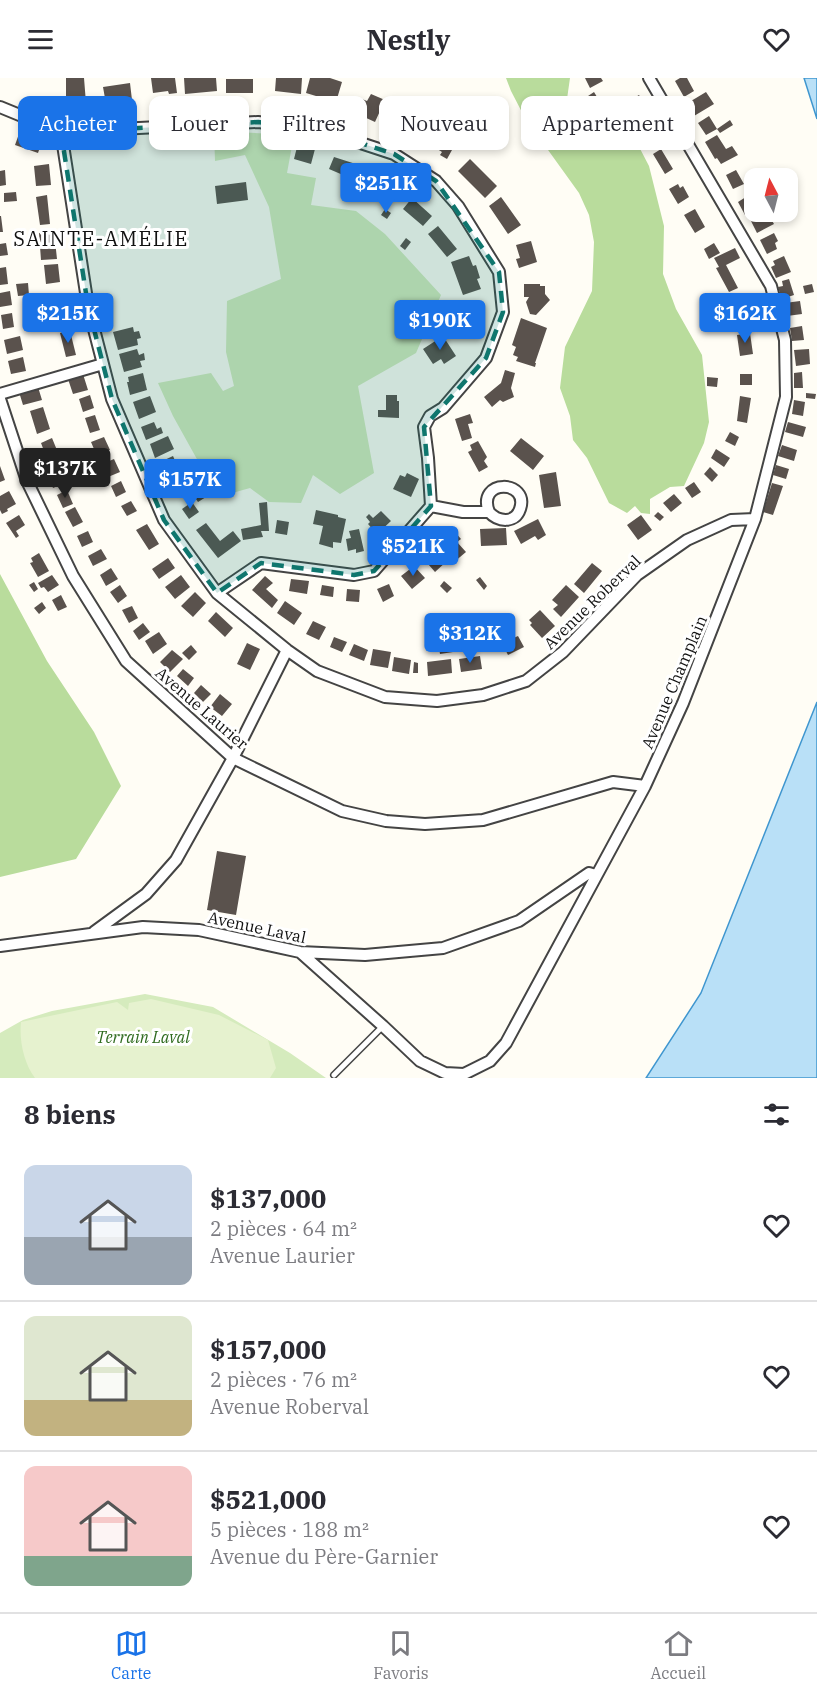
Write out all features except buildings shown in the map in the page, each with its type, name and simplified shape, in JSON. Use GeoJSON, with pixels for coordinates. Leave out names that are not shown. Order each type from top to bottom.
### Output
{"type":"FeatureCollection","features":[{"type":"Feature","properties":{"kind":"street","name":"Avenue Champlain"},"geometry":{"type":"LineString","coordinates":[[300,952],[420,1061],[445,1073],[464,1074],[490,1061],[506,1043],[645,786],[683,703],[755,519],[786,397],[785,340],[771,286],[649,78]]}},
{"type":"Feature","properties":{"kind":"street"},"geometry":{"type":"LineString","coordinates":[[0,107],[18,114]]}},
{"type":"Feature","properties":{"kind":"street"},"geometry":{"type":"LineString","coordinates":[[137,128],[258,122],[318,129],[394,154],[436,181],[458,206],[499,272],[503,312],[486,358],[443,408],[430,416],[424,427],[431,507],[374,572],[354,575],[261,563],[217,593]]}},
{"type":"Feature","properties":{"kind":"street","name":"Avenue Roberval"},"geometry":{"type":"LineString","coordinates":[[64,150],[88,306],[112,399],[164,520],[217,593],[287,650],[317,671],[385,697],[437,701],[483,695],[526,681],[563,652],[637,575],[687,540],[731,520],[755,519]]}},
{"type":"Feature","properties":{"kind":"street"},"geometry":{"type":"LineString","coordinates":[[0,394],[103,364]]}},
{"type":"Feature","properties":{"kind":"street","name":"Avenue Laurier"},"geometry":{"type":"LineString","coordinates":[[0,399],[32,491],[73,576],[126,661],[233,758],[342,811],[386,821],[415,824],[483,820],[613,782],[645,786]]}},
{"type":"Feature","properties":{"kind":"street"},"geometry":{"type":"LineString","coordinates":[[431,507],[462,512],[489,512]]}},
{"type":"Feature","properties":{"kind":"street"},"geometry":{"type":"LineString","coordinates":[[90,934],[146,894],[177,860],[233,758],[287,650]]}},
{"type":"Feature","properties":{"kind":"street","name":"Avenue Laval"},"geometry":{"type":"LineString","coordinates":[[0,946],[143,927],[199,930],[300,952],[365,956],[442,948],[519,921],[589,873],[597,875]]}},
{"type":"Feature","properties":{"kind":"lane"},"geometry":{"type":"LineString","coordinates":[[334,1075],[383,1026]]}},
{"type":"Feature","properties":{"kind":"highlighted area"},"geometry":{"type":"Polygon","coordinates":[[[258,122],[318,129],[394,154],[436,181],[499,272],[503,312],[486,358],[424,427],[431,506],[374,571],[354,575],[261,563],[217,593],[164,520],[112,399],[88,306],[61,132],[258,122]]]}},
{"type":"Feature","properties":{"kind":"green space"},"geometry":{"type":"Polygon","coordinates":[[[506,78],[570,78],[567,96],[521,96],[521,110],[506,78]]]}},
{"type":"Feature","properties":{"kind":"green space"},"geometry":{"type":"Polygon","coordinates":[[[249,133],[261,133],[261,150],[291,150],[287,173],[316,178],[311,205],[356,211],[385,234],[441,295],[416,353],[358,386],[374,473],[340,494],[313,475],[301,503],[269,502],[250,488],[218,497],[173,416],[158,383],[211,373],[223,391],[234,386],[226,352],[227,301],[281,279],[269,207],[245,155],[215,161],[215,150],[249,150],[249,133]]]}},
{"type":"Feature","properties":{"kind":"green space"},"geometry":{"type":"Polygon","coordinates":[[[548,150],[641,150],[649,166],[664,226],[663,274],[676,309],[702,355],[709,422],[704,443],[684,486],[670,487],[650,499],[650,514],[641,513],[635,506],[627,513],[609,503],[587,458],[573,440],[570,416],[560,388],[565,347],[592,291],[594,242],[589,215],[579,193],[548,150]]]}},
{"type":"Feature","properties":{"kind":"green space"},"geometry":{"type":"Polygon","coordinates":[[[0,574],[47,661],[94,732],[121,786],[76,859],[0,877],[0,574]]]}},
{"type":"Feature","properties":{"kind":"green space","name":"Terrain Laval"},"geometry":{"type":"Polygon","coordinates":[[[145,994],[213,1007],[290,1053],[326,1078],[0,1078],[0,1033],[23,1020],[52,1011],[145,994]]]}},
{"type":"Feature","properties":{"kind":"green space","name":"Terrain Laval"},"geometry":{"type":"Polygon","coordinates":[[[151,999],[219,1015],[268,1040],[276,1068],[270,1078],[35,1078],[31,1072],[23,1051],[21,1022],[117,1002],[128,1010],[129,1003],[151,999]]]}},
{"type":"Feature","properties":{"kind":"water"},"geometry":{"type":"Polygon","coordinates":[[[804,78],[817,78],[817,119],[804,78]]]}},
{"type":"Feature","properties":{"kind":"water"},"geometry":{"type":"Polygon","coordinates":[[[817,702],[817,1078],[646,1078],[701,993],[817,702]]]}},
{"type":"Feature","properties":{"kind":"district","name":"SAINTE-AMÉLIE"},"geometry":{"type":"Point","coordinates":[101,238]}}]}
